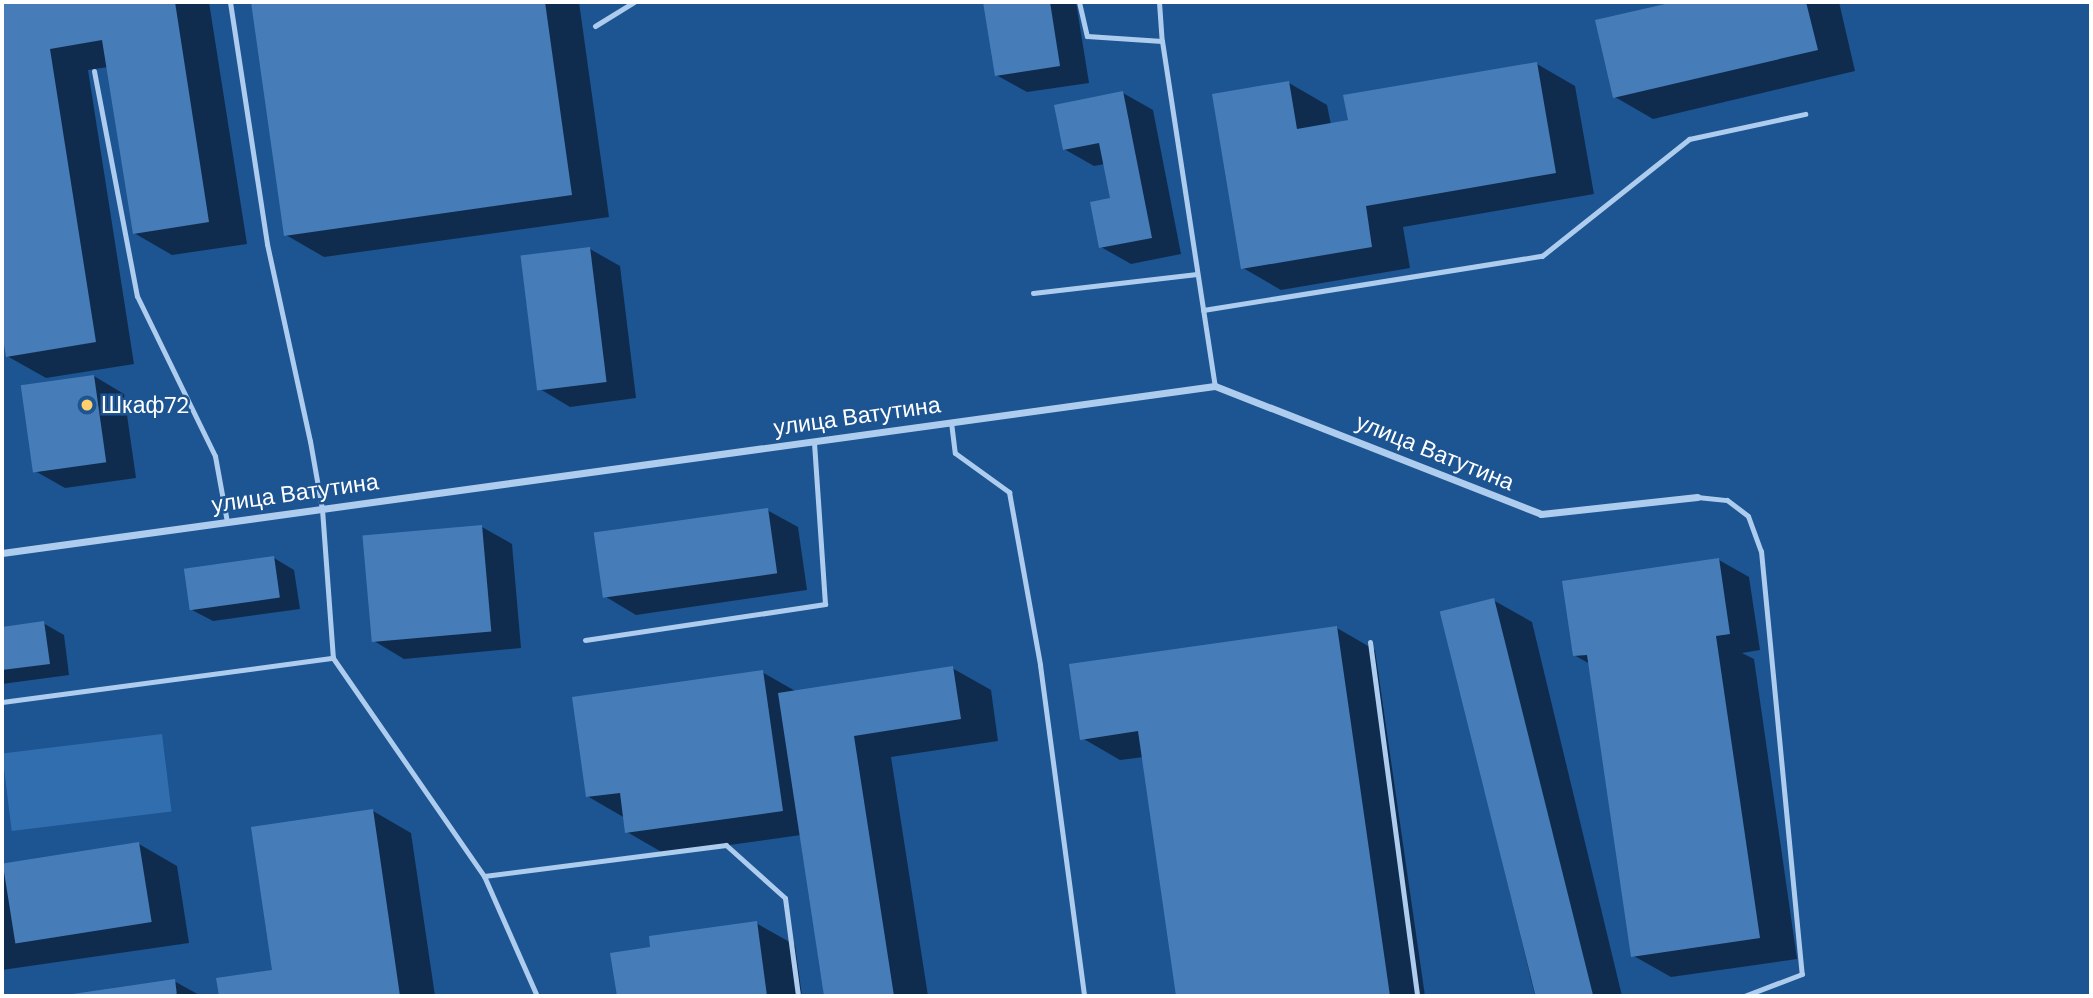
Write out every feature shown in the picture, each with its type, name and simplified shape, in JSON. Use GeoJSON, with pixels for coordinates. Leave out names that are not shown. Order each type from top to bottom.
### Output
{"type":"FeatureCollection","features":[{"type":"Feature","properties":{"kind":"street","name":"улица Ватутина"},"geometry":{"type":"LineString","coordinates":[[2,553],[1215,386],[1541,514],[1697,497]]}},
{"type":"Feature","properties":{"kind":"lane"},"geometry":{"type":"LineString","coordinates":[[230,2],[267,244],[310,441],[321,509],[333,658],[484,876],[537,996]]}},
{"type":"Feature","properties":{"kind":"lane"},"geometry":{"type":"LineString","coordinates":[[595,26],[634,2]]}},
{"type":"Feature","properties":{"kind":"lane"},"geometry":{"type":"LineString","coordinates":[[1079,2],[1087,36],[1162,41]]}},
{"type":"Feature","properties":{"kind":"lane"},"geometry":{"type":"LineString","coordinates":[[1159,2],[1162,41],[1215,386]]}},
{"type":"Feature","properties":{"kind":"lane"},"geometry":{"type":"LineString","coordinates":[[94,71],[137,296],[215,456],[227,522]]}},
{"type":"Feature","properties":{"kind":"lane"},"geometry":{"type":"LineString","coordinates":[[1203,310],[1542,256],[1689,139],[1805,114]]}},
{"type":"Feature","properties":{"kind":"lane"},"geometry":{"type":"LineString","coordinates":[[1033,293],[1197,274]]}},
{"type":"Feature","properties":{"kind":"lane"},"geometry":{"type":"LineString","coordinates":[[951,422],[955,453],[1009,492],[1040,665],[1084,996]]}},
{"type":"Feature","properties":{"kind":"lane"},"geometry":{"type":"LineString","coordinates":[[585,640],[825,604],[814,441]]}},
{"type":"Feature","properties":{"kind":"lane"},"geometry":{"type":"LineString","coordinates":[[1697,497],[1727,500],[1748,516],[1761,551],[1802,974],[1744,996]]}},
{"type":"Feature","properties":{"kind":"lane"},"geometry":{"type":"LineString","coordinates":[[1370,642],[1417,996]]}},
{"type":"Feature","properties":{"kind":"lane"},"geometry":{"type":"LineString","coordinates":[[2,702],[333,658]]}},
{"type":"Feature","properties":{"kind":"lane"},"geometry":{"type":"LineString","coordinates":[[484,876],[726,845],[785,898],[798,996]]}},
{"type":"Feature","properties":{"kind":"shaded area"},"geometry":{"type":"Polygon","coordinates":[[[162,734],[172,811],[12,831],[2,754],[162,734]]]}},
{"type":"Feature","properties":{"kind":"building"},"geometry":{"type":"Polygon","coordinates":[[[2,2],[175,2],[209,222],[133,234],[102,40],[50,49],[96,342],[6,357],[2,332],[2,2]]]}},
{"type":"Feature","properties":{"kind":"building"},"geometry":{"type":"Polygon","coordinates":[[[251,2],[545,2],[572,195],[284,236],[251,2]]]}},
{"type":"Feature","properties":{"kind":"building"},"geometry":{"type":"Polygon","coordinates":[[[983,2],[1050,2],[1060,66],[995,76],[983,2]]]}},
{"type":"Feature","properties":{"kind":"building"},"geometry":{"type":"Polygon","coordinates":[[[1674,2],[1806,2],[1818,50],[1613,98],[1595,20],[1674,2]]]}},
{"type":"Feature","properties":{"kind":"building"},"geometry":{"type":"Polygon","coordinates":[[[1537,62],[1556,173],[1366,206],[1372,247],[1241,269],[1212,94],[1289,81],[1297,129],[1348,120],[1343,95],[1537,62]]]}},
{"type":"Feature","properties":{"kind":"building"},"geometry":{"type":"Polygon","coordinates":[[[1123,91],[1152,238],[1099,248],[1090,202],[1110,198],[1099,143],[1063,150],[1054,105],[1123,91]]]}},
{"type":"Feature","properties":{"kind":"building"},"geometry":{"type":"Polygon","coordinates":[[[590,247],[607,382],[537,391],[521,256],[590,247]]]}},
{"type":"Feature","properties":{"kind":"building"},"geometry":{"type":"Polygon","coordinates":[[[94,375],[106,462],[33,472],[21,385],[94,375]]]}},
{"type":"Feature","properties":{"kind":"building"},"geometry":{"type":"Polygon","coordinates":[[[768,508],[777,573],[603,598],[594,532],[768,508]]]}},
{"type":"Feature","properties":{"kind":"building"},"geometry":{"type":"Polygon","coordinates":[[[482,525],[491,632],[372,642],[362,535],[482,525]]]}},
{"type":"Feature","properties":{"kind":"building"},"geometry":{"type":"Polygon","coordinates":[[[274,556],[280,598],[190,610],[184,569],[274,556]]]}},
{"type":"Feature","properties":{"kind":"building"},"geometry":{"type":"Polygon","coordinates":[[[1719,558],[1730,634],[1716,636],[1760,938],[1631,957],[1587,655],[1573,656],[1562,581],[1719,558]]]}},
{"type":"Feature","properties":{"kind":"building"},"geometry":{"type":"Polygon","coordinates":[[[1494,598],[1593,995],[1536,996],[1440,612],[1494,598]]]}},
{"type":"Feature","properties":{"kind":"building"},"geometry":{"type":"Polygon","coordinates":[[[44,621],[50,664],[2,670],[2,627],[44,621]]]}},
{"type":"Feature","properties":{"kind":"building"},"geometry":{"type":"Polygon","coordinates":[[[1337,626],[1390,996],[1176,996],[1138,731],[1080,740],[1069,664],[1337,626]]]}},
{"type":"Feature","properties":{"kind":"building"},"geometry":{"type":"Polygon","coordinates":[[[953,666],[961,719],[854,736],[894,996],[824,996],[778,693],[953,666]]]}},
{"type":"Feature","properties":{"kind":"building"},"geometry":{"type":"Polygon","coordinates":[[[763,670],[783,811],[625,833],[620,793],[586,797],[572,697],[763,670]]]}},
{"type":"Feature","properties":{"kind":"building"},"geometry":{"type":"Polygon","coordinates":[[[373,809],[400,996],[219,996],[216,978],[272,970],[251,827],[373,809]]]}},
{"type":"Feature","properties":{"kind":"building"},"geometry":{"type":"Polygon","coordinates":[[[139,842],[152,922],[15,944],[3,864],[139,842]]]}},
{"type":"Feature","properties":{"kind":"building"},"geometry":{"type":"Polygon","coordinates":[[[757,921],[767,996],[617,996],[610,953],[650,947],[649,936],[757,921]]]}},
{"type":"Feature","properties":{"kind":"building"},"geometry":{"type":"Polygon","coordinates":[[[175,979],[177,996],[66,996],[66,995],[175,979]]]}},
{"type":"Feature","properties":{"kind":"place","name":"Шкаф72"},"geometry":{"type":"Point","coordinates":[87,405]}}]}
